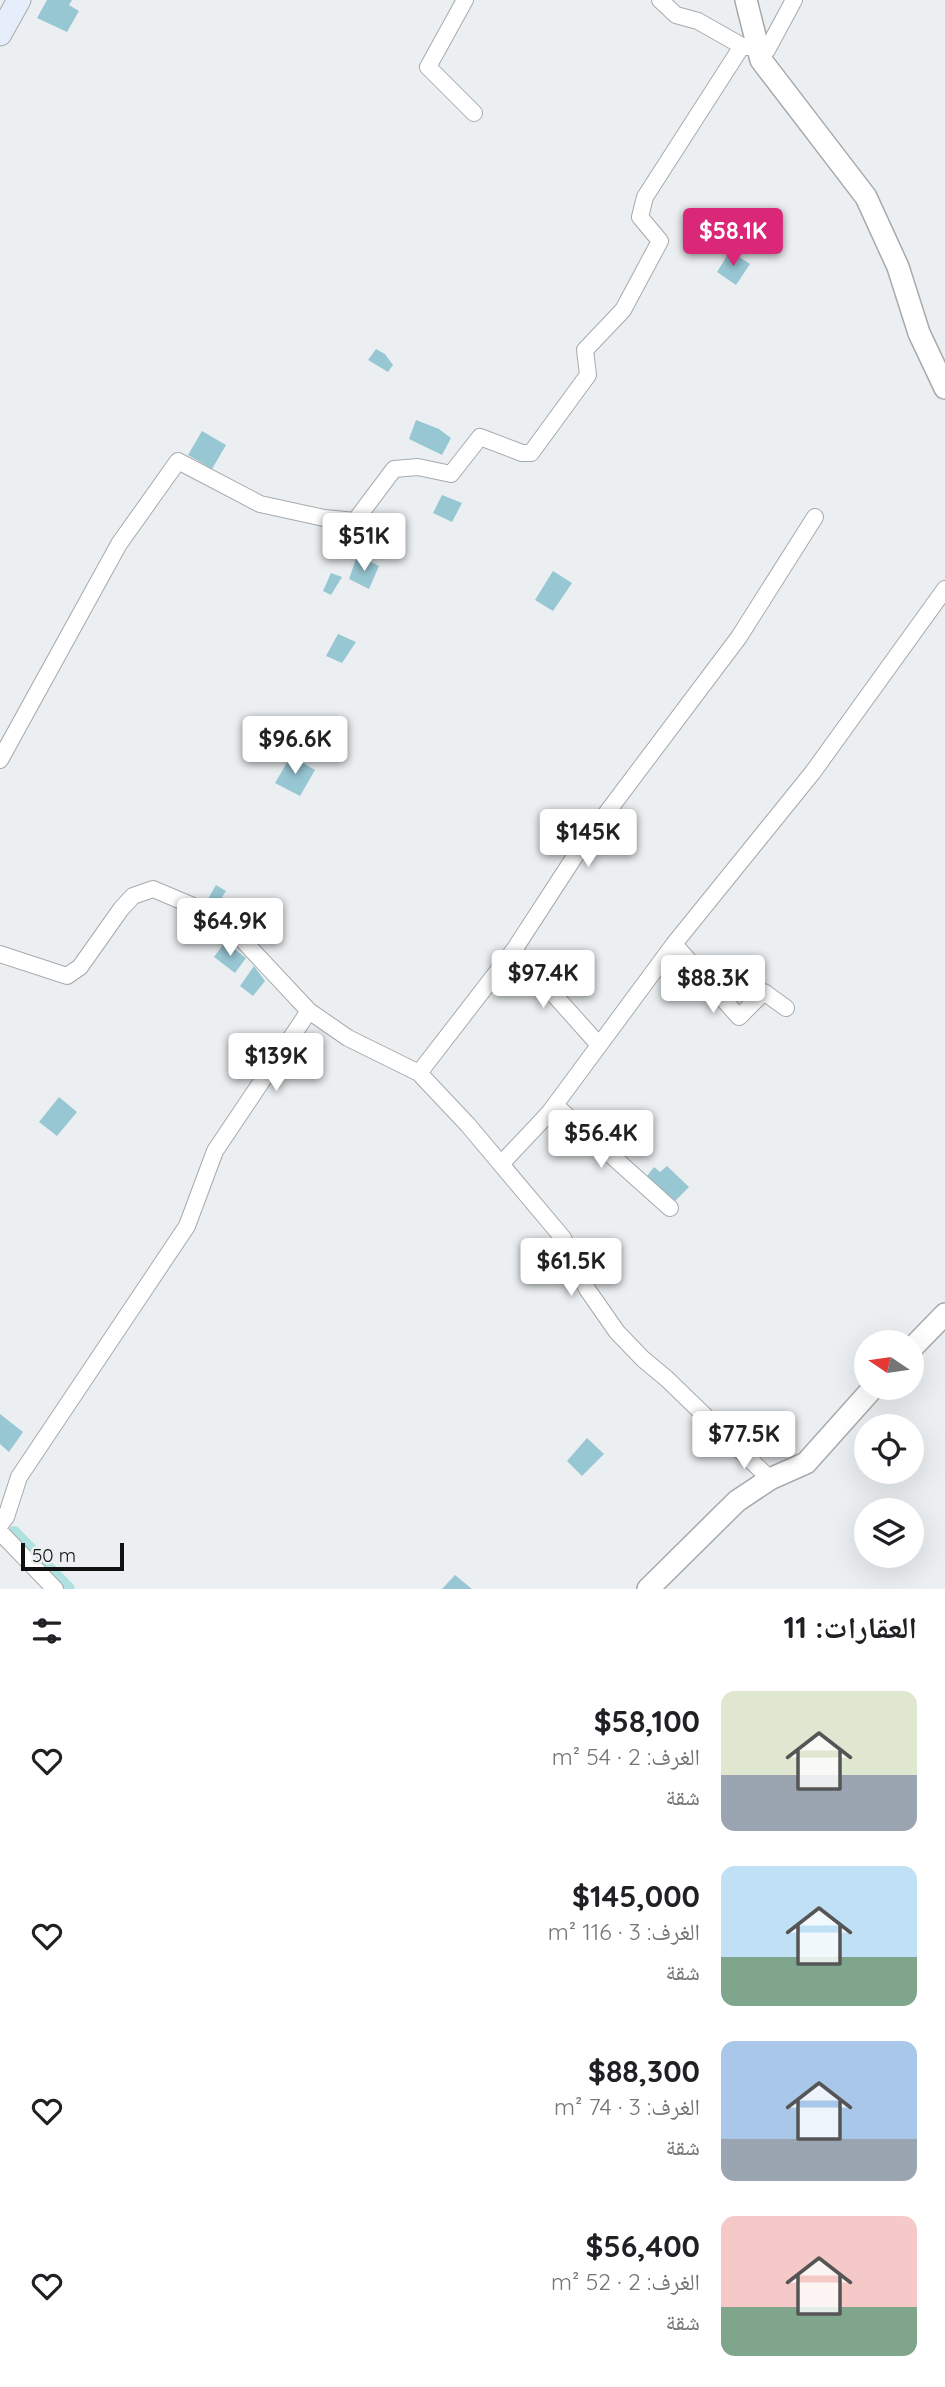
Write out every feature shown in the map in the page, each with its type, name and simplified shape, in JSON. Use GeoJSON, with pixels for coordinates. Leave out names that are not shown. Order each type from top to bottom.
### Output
{"type":"FeatureCollection","features":[{"type":"Feature","properties":{"kind":"main road"},"geometry":{"type":"LineString","coordinates":[[0,34],[19,0]]}},
{"type":"Feature","properties":{"kind":"street"},"geometry":{"type":"LineString","coordinates":[[465,0],[428,67],[474,113]]}},
{"type":"Feature","properties":{"kind":"street"},"geometry":{"type":"LineString","coordinates":[[660,0],[676,15],[698,21],[749,47],[767,50],[794,0]]}},
{"type":"Feature","properties":{"kind":"street"},"geometry":{"type":"LineString","coordinates":[[0,760],[119,544],[178,461],[260,504],[324,518],[355,521],[394,469],[418,467],[451,474],[480,436],[522,453],[531,453],[588,375],[585,350],[622,310],[660,241],[640,217],[645,197],[749,47],[746,0]]}},
{"type":"Feature","properties":{"kind":"street"},"geometry":{"type":"LineString","coordinates":[[749,47],[866,197],[898,267],[919,334],[945,387]]}},
{"type":"Feature","properties":{"kind":"street"},"geometry":{"type":"LineString","coordinates":[[419,1073],[514,950],[580,847],[739,637],[815,517]]}},
{"type":"Feature","properties":{"kind":"street"},"geometry":{"type":"LineString","coordinates":[[501,1164],[555,1104],[674,944],[813,772],[945,589]]}},
{"type":"Feature","properties":{"kind":"street"},"geometry":{"type":"LineString","coordinates":[[0,954],[67,976],[80,967],[121,908],[133,896],[153,889],[217,916],[309,1010],[348,1038],[419,1073],[468,1125],[563,1238],[587,1289],[617,1332],[770,1479]]}},
{"type":"Feature","properties":{"kind":"street"},"geometry":{"type":"LineString","coordinates":[[674,944],[739,1017],[764,992],[786,1009]]}},
{"type":"Feature","properties":{"kind":"street"},"geometry":{"type":"LineString","coordinates":[[514,950],[599,1045]]}},
{"type":"Feature","properties":{"kind":"street"},"geometry":{"type":"LineString","coordinates":[[0,1525],[6,1517],[19,1477],[187,1226],[215,1152],[309,1010]]}},
{"type":"Feature","properties":{"kind":"street"},"geometry":{"type":"LineString","coordinates":[[555,1104],[670,1208]]}},
{"type":"Feature","properties":{"kind":"street"},"geometry":{"type":"LineString","coordinates":[[924,1336],[945,1314]]}},
{"type":"Feature","properties":{"kind":"street"},"geometry":{"type":"LineString","coordinates":[[648,1589],[737,1501],[770,1479],[806,1464],[862,1400]]}},
{"type":"Feature","properties":{"kind":"street"},"geometry":{"type":"LineString","coordinates":[[0,1532],[55,1589]]}},
{"type":"Feature","properties":{"kind":"building"},"geometry":{"type":"Polygon","coordinates":[[[47,0],[72,0],[69,5],[79,11],[67,32],[37,18],[47,0]]]}},
{"type":"Feature","properties":{"kind":"building"},"geometry":{"type":"Polygon","coordinates":[[[730,251],[750,264],[736,285],[717,272],[730,251]]]}},
{"type":"Feature","properties":{"kind":"building"},"geometry":{"type":"Polygon","coordinates":[[[376,349],[385,354],[393,365],[388,372],[368,360],[376,349]]]}},
{"type":"Feature","properties":{"kind":"building"},"geometry":{"type":"Polygon","coordinates":[[[416,420],[439,429],[451,438],[442,455],[409,439],[416,420]]]}},
{"type":"Feature","properties":{"kind":"building"},"geometry":{"type":"Polygon","coordinates":[[[202,431],[226,445],[212,469],[188,455],[202,431]]]}},
{"type":"Feature","properties":{"kind":"building"},"geometry":{"type":"Polygon","coordinates":[[[442,495],[462,503],[452,522],[433,513],[442,495]]]}},
{"type":"Feature","properties":{"kind":"building"},"geometry":{"type":"Polygon","coordinates":[[[356,559],[379,566],[369,589],[349,579],[356,559]]]}},
{"type":"Feature","properties":{"kind":"building"},"geometry":{"type":"Polygon","coordinates":[[[553,571],[572,583],[553,611],[535,600],[553,571]]]}},
{"type":"Feature","properties":{"kind":"building"},"geometry":{"type":"Polygon","coordinates":[[[331,573],[342,577],[331,595],[323,591],[331,573]]]}},
{"type":"Feature","properties":{"kind":"building"},"geometry":{"type":"Polygon","coordinates":[[[338,634],[356,642],[342,663],[326,656],[338,634]]]}},
{"type":"Feature","properties":{"kind":"building"},"geometry":{"type":"Polygon","coordinates":[[[291,756],[315,770],[300,796],[275,783],[291,756]]]}},
{"type":"Feature","properties":{"kind":"building"},"geometry":{"type":"Polygon","coordinates":[[[216,885],[226,891],[222,897],[244,913],[242,916],[248,921],[242,930],[204,906],[216,885]]]}},
{"type":"Feature","properties":{"kind":"building"},"geometry":{"type":"Polygon","coordinates":[[[225,942],[246,958],[235,973],[214,957],[225,942]]]}},
{"type":"Feature","properties":{"kind":"building"},"geometry":{"type":"Polygon","coordinates":[[[254,966],[265,981],[253,996],[240,986],[254,966]]]}},
{"type":"Feature","properties":{"kind":"building"},"geometry":{"type":"Polygon","coordinates":[[[59,1097],[77,1112],[57,1136],[39,1122],[59,1097]]]}},
{"type":"Feature","properties":{"kind":"building"},"geometry":{"type":"Polygon","coordinates":[[[667,1166],[689,1187],[675,1201],[647,1176],[654,1167],[660,1172],[667,1166]]]}},
{"type":"Feature","properties":{"kind":"building"},"geometry":{"type":"Polygon","coordinates":[[[0,1414],[23,1432],[9,1452],[0,1444],[0,1414]]]}},
{"type":"Feature","properties":{"kind":"building"},"geometry":{"type":"Polygon","coordinates":[[[587,1438],[604,1454],[582,1476],[567,1461],[587,1438]]]}},
{"type":"Feature","properties":{"kind":"building"},"geometry":{"type":"Polygon","coordinates":[[[455,1575],[472,1589],[442,1589],[455,1575]]]}},
{"type":"Feature","properties":{"kind":"waterway"},"geometry":{"type":"LineString","coordinates":[[14,1533],[68,1589]]}}]}
